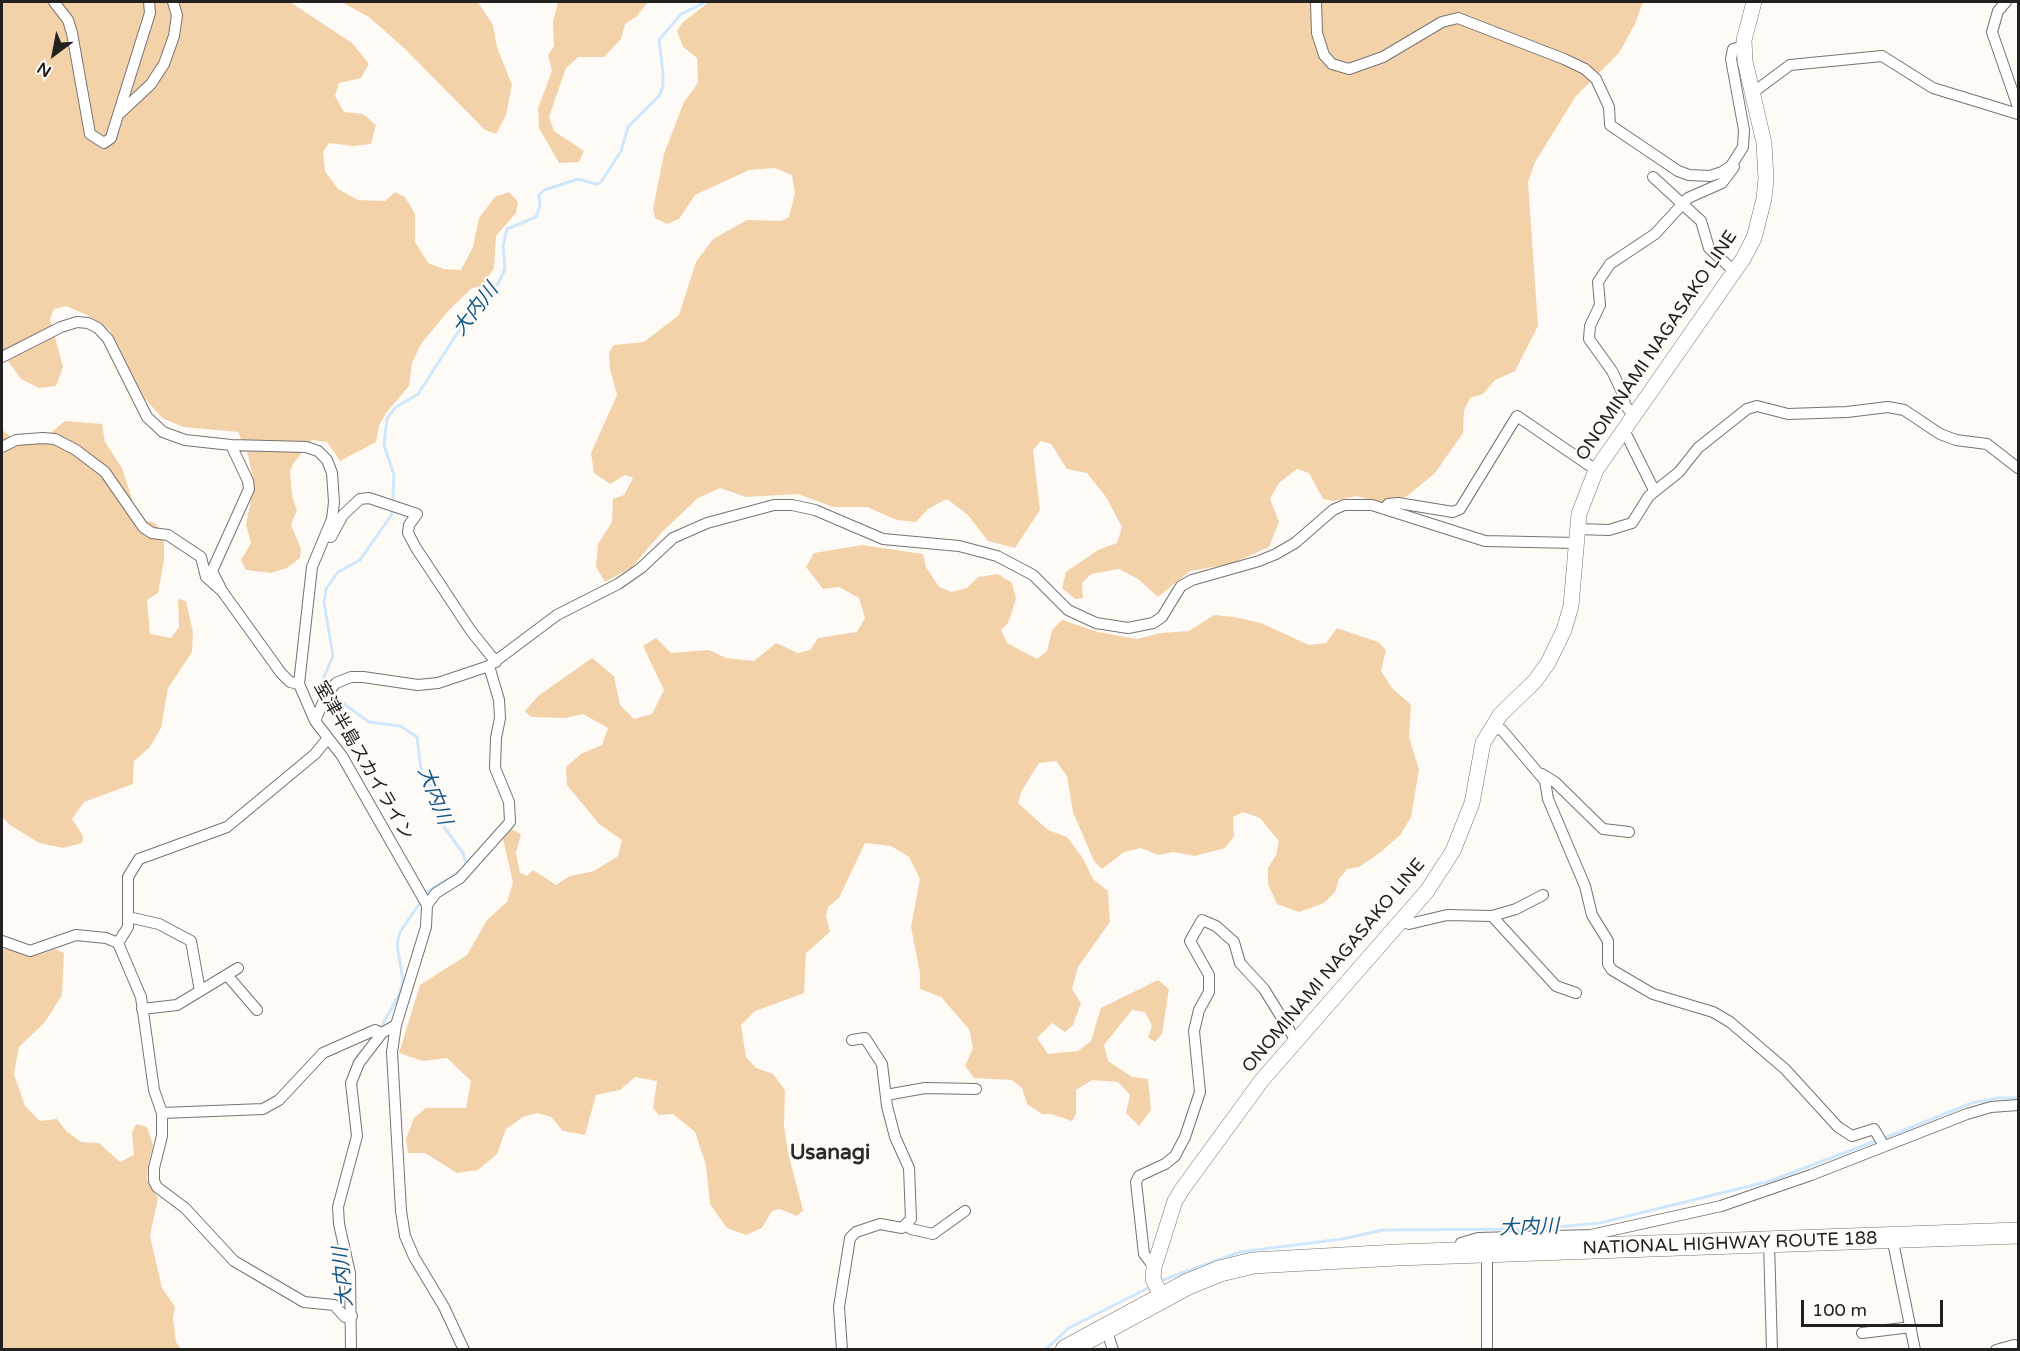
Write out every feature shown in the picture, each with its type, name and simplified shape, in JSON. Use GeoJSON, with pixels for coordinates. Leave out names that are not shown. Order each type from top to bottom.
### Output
{"type":"FeatureCollection","features":[{"type":"Feature","properties":{"kind":"highway","name":"NATIONAL HIGHWAY ROUTE 188"},"geometry":{"type":"LineString","coordinates":[[1066,1350],[1106,1328],[1157,1283],[1253,1263],[1461,1253],[2019,1233]]}},
{"type":"Feature","properties":{"kind":"main road","name":"ONOMINAMI NAGASAKO LINE"},"geometry":{"type":"LineString","coordinates":[[1157,1283],[1175,1201],[1183,1188],[1251,1095],[1441,872],[1465,826],[1472,803],[1483,743],[1491,728],[1535,681],[1556,648],[1571,606],[1576,536],[1585,495],[1596,470],[1734,271],[1754,238],[1767,179],[1764,143],[1751,94],[1744,46],[1748,18],[1754,2]]}},
{"type":"Feature","properties":{"kind":"street"},"geometry":{"type":"LineString","coordinates":[[54,2],[68,20],[72,33],[90,134],[104,143],[111,138],[147,22],[149,2]]}},
{"type":"Feature","properties":{"kind":"street"},"geometry":{"type":"LineString","coordinates":[[118,115],[151,84],[164,64],[174,36],[177,15],[173,2]]}},
{"type":"Feature","properties":{"kind":"street"},"geometry":{"type":"LineString","coordinates":[[1316,2],[1319,44],[1324,55],[1332,64],[1349,69],[1373,61],[1401,49],[1442,22],[1458,18],[1585,69],[1596,79],[1604,93],[1609,107],[1610,125],[1678,171],[1689,175],[1710,176],[1722,172],[1737,159]]}},
{"type":"Feature","properties":{"kind":"street"},"geometry":{"type":"LineString","coordinates":[[2006,2],[1998,11],[1992,32],[2019,107]]}},
{"type":"Feature","properties":{"kind":"street"},"geometry":{"type":"LineString","coordinates":[[1634,416],[1625,405],[1623,394],[1612,371],[1588,339],[1590,326],[1600,305],[1598,282],[1610,264],[1655,234],[1696,193],[1722,183],[1737,164],[1743,147],[1744,130],[1731,58],[1733,49],[1744,46]]}},
{"type":"Feature","properties":{"kind":"street"},"geometry":{"type":"LineString","coordinates":[[1751,94],[1790,65],[1882,56],[1933,88],[2019,114]]}},
{"type":"Feature","properties":{"kind":"street"},"geometry":{"type":"LineString","coordinates":[[1653,177],[1701,221],[1705,240],[1714,255],[1734,271]]}},
{"type":"Feature","properties":{"kind":"street","name":"室津半島スカイライン"},"geometry":{"type":"LineString","coordinates":[[2,357],[61,327],[88,323],[98,328],[108,339],[142,409],[164,432],[185,440],[231,445],[306,447],[318,452],[327,460],[332,473],[334,502],[324,538],[312,567],[299,684],[315,721],[342,756],[427,905]]}},
{"type":"Feature","properties":{"kind":"street"},"geometry":{"type":"LineString","coordinates":[[315,721],[327,693],[336,682],[351,677],[418,685],[438,683],[493,664],[557,615],[618,584],[641,568],[673,538],[707,523],[774,505],[792,505],[815,510],[883,539],[959,546],[997,556],[1033,575],[1068,610],[1096,623],[1128,628],[1153,623],[1162,616],[1181,586],[1192,580],[1276,554],[1295,543],[1333,510],[1344,504],[1355,503],[1385,509],[1485,541],[1576,536],[1632,523],[1654,490],[1671,480],[1698,448],[1713,435],[1726,428],[1748,408],[1757,406],[1788,414],[1847,412],[1888,407],[1904,410],[1940,434],[1956,440],[1977,440],[1987,444],[2019,468]]}},
{"type":"Feature","properties":{"kind":"street"},"geometry":{"type":"LineString","coordinates":[[1385,509],[1388,504],[1398,503],[1453,512],[1460,509],[1517,416],[1596,470]]}},
{"type":"Feature","properties":{"kind":"street"},"geometry":{"type":"LineString","coordinates":[[1624,430],[1654,490]]}},
{"type":"Feature","properties":{"kind":"street"},"geometry":{"type":"LineString","coordinates":[[2,447],[29,437],[55,439],[95,462],[113,482],[143,527],[152,533],[168,535],[201,557],[206,577],[222,591]]}},
{"type":"Feature","properties":{"kind":"street"},"geometry":{"type":"LineString","coordinates":[[231,445],[248,481],[249,489],[213,567],[214,576],[222,591],[281,673],[290,682],[299,684]]}},
{"type":"Feature","properties":{"kind":"street"},"geometry":{"type":"LineString","coordinates":[[324,538],[332,537],[343,515],[360,499],[369,498],[417,514],[409,525],[408,532],[416,548],[493,664],[500,709],[495,768],[509,802],[510,822],[460,878],[436,893],[427,905],[426,927],[396,1024],[392,1077],[405,1236],[464,1350]]}},
{"type":"Feature","properties":{"kind":"street"},"geometry":{"type":"LineString","coordinates":[[1491,728],[1502,730],[1516,749],[1541,774],[1555,782],[1603,828],[1629,832]]}},
{"type":"Feature","properties":{"kind":"street"},"geometry":{"type":"LineString","coordinates":[[118,943],[125,936],[128,917],[128,877],[140,859],[148,854],[227,827],[315,754],[328,738]]}},
{"type":"Feature","properties":{"kind":"street"},"geometry":{"type":"LineString","coordinates":[[1541,774],[1552,810],[1585,886],[1592,915],[1608,941],[1608,964],[1612,970],[1662,997],[1713,1012],[1730,1022],[1785,1069],[1838,1127],[1852,1136],[1875,1129],[1882,1141]]}},
{"type":"Feature","properties":{"kind":"street"},"geometry":{"type":"LineString","coordinates":[[1401,920],[1409,924],[1447,915],[1492,916],[1516,909],[1543,895]]}},
{"type":"Feature","properties":{"kind":"street"},"geometry":{"type":"LineString","coordinates":[[1492,916],[1556,986],[1576,993]]}},
{"type":"Feature","properties":{"kind":"street"},"geometry":{"type":"LineString","coordinates":[[128,917],[159,924],[191,941],[200,992]]}},
{"type":"Feature","properties":{"kind":"street"},"geometry":{"type":"LineString","coordinates":[[1157,1283],[1144,1254],[1136,1182],[1139,1176],[1165,1164],[1175,1156],[1185,1137],[1200,1092],[1194,1031],[1200,1010],[1209,992],[1209,975],[1190,941],[1202,920],[1216,926],[1234,942],[1240,963],[1264,989],[1296,1041]]}},
{"type":"Feature","properties":{"kind":"street"},"geometry":{"type":"LineString","coordinates":[[2,941],[30,951],[76,935],[106,938],[118,943],[141,997],[154,1090],[162,1113],[160,1149],[154,1168],[154,1181],[157,1187],[185,1208],[234,1261],[304,1302],[334,1305],[348,1316],[351,1350]]}},
{"type":"Feature","properties":{"kind":"street"},"geometry":{"type":"LineString","coordinates":[[142,1009],[177,1005],[238,968]]}},
{"type":"Feature","properties":{"kind":"street"},"geometry":{"type":"LineString","coordinates":[[227,975],[256,1010]]}},
{"type":"Feature","properties":{"kind":"street"},"geometry":{"type":"LineString","coordinates":[[162,1113],[263,1109],[279,1100],[323,1053],[396,1024]]}},
{"type":"Feature","properties":{"kind":"street"},"geometry":{"type":"LineString","coordinates":[[343,1350],[348,1316],[350,1273],[339,1224],[339,1207],[357,1136],[351,1083],[359,1063],[380,1032]]}},
{"type":"Feature","properties":{"kind":"street"},"geometry":{"type":"LineString","coordinates":[[842,1350],[839,1307],[850,1238],[856,1232],[880,1224],[902,1228],[907,1226],[911,1219],[909,1168],[895,1137],[882,1064],[865,1038],[852,1040]]}},
{"type":"Feature","properties":{"kind":"street"},"geometry":{"type":"LineString","coordinates":[[886,1095],[925,1088],[976,1089]]}},
{"type":"Feature","properties":{"kind":"street"},"geometry":{"type":"LineString","coordinates":[[1461,1253],[1461,1243],[1478,1238],[1591,1235],[1721,1206],[1811,1175],[1882,1141],[1967,1114],[2006,1106],[2019,1106]]}},
{"type":"Feature","properties":{"kind":"street"},"geometry":{"type":"LineString","coordinates":[[907,1226],[933,1234],[965,1211]]}},
{"type":"Feature","properties":{"kind":"street"},"geometry":{"type":"LineString","coordinates":[[1895,1238],[1894,1247],[1915,1350]]}},
{"type":"Feature","properties":{"kind":"street"},"geometry":{"type":"LineString","coordinates":[[1768,1242],[1772,1350]]}},
{"type":"Feature","properties":{"kind":"street"},"geometry":{"type":"LineString","coordinates":[[1487,1252],[1487,1350]]}},
{"type":"Feature","properties":{"kind":"street"},"geometry":{"type":"LineString","coordinates":[[1862,1334],[1911,1327]]}},
{"type":"Feature","properties":{"kind":"street"},"geometry":{"type":"LineString","coordinates":[[1106,1328],[1113,1350]]}},
{"type":"Feature","properties":{"kind":"street"},"geometry":{"type":"LineString","coordinates":[[1996,1350],[2014,1344]]}},
{"type":"Feature","properties":{"kind":"shaded area"},"geometry":{"type":"Polygon","coordinates":[[[2,2],[290,2],[352,43],[369,64],[361,78],[339,83],[335,96],[344,112],[363,114],[376,125],[371,144],[353,146],[329,143],[323,152],[325,171],[338,189],[358,200],[385,201],[395,192],[405,197],[415,214],[415,242],[428,263],[444,269],[461,270],[473,247],[479,218],[495,197],[509,192],[518,202],[516,213],[496,236],[494,268],[482,286],[472,288],[449,310],[421,344],[412,363],[409,386],[386,413],[379,426],[376,442],[340,461],[327,442],[312,440],[293,464],[290,471],[292,496],[297,510],[291,525],[301,549],[300,558],[287,568],[271,573],[246,570],[241,560],[251,543],[246,525],[254,483],[248,455],[238,432],[183,427],[162,418],[141,394],[110,330],[87,315],[66,306],[54,309],[50,319],[63,367],[56,386],[39,388],[21,379],[2,353],[2,2]]]}},
{"type":"Feature","properties":{"kind":"shaded area"},"geometry":{"type":"Polygon","coordinates":[[[341,2],[478,2],[493,25],[497,47],[512,85],[506,115],[496,134],[485,130],[405,49],[369,17],[341,2]]]}},
{"type":"Feature","properties":{"kind":"shaded area"},"geometry":{"type":"Polygon","coordinates":[[[558,2],[648,2],[636,17],[625,24],[621,39],[604,57],[578,57],[566,68],[549,117],[554,131],[584,151],[579,162],[559,163],[539,128],[538,108],[552,71],[548,55],[554,46],[553,22],[558,2]]]}},
{"type":"Feature","properties":{"kind":"shaded area"},"geometry":{"type":"Polygon","coordinates":[[[709,2],[1643,2],[1635,24],[1619,53],[1576,96],[1535,162],[1528,182],[1538,326],[1515,371],[1495,380],[1483,394],[1470,398],[1464,411],[1463,433],[1435,473],[1406,497],[1389,498],[1382,503],[1356,496],[1333,501],[1323,499],[1309,473],[1297,469],[1279,483],[1270,499],[1279,522],[1269,547],[1231,564],[1190,571],[1158,597],[1138,579],[1119,569],[1091,574],[1082,583],[1083,598],[1075,599],[1062,588],[1066,572],[1098,550],[1117,543],[1122,527],[1106,497],[1087,473],[1067,469],[1051,444],[1041,441],[1033,450],[1040,510],[1015,548],[988,541],[968,515],[947,499],[928,509],[916,522],[897,520],[867,507],[833,507],[798,494],[746,497],[720,488],[698,498],[662,532],[632,567],[605,582],[596,567],[598,544],[612,522],[613,499],[624,495],[633,478],[625,475],[610,484],[594,473],[591,453],[617,395],[610,369],[609,352],[614,345],[644,342],[679,315],[696,262],[713,239],[747,220],[781,221],[789,217],[795,193],[792,175],[775,168],[749,170],[695,195],[679,219],[667,224],[655,218],[653,209],[664,154],[684,102],[698,83],[697,58],[683,47],[677,31],[682,23],[709,2]]]}},
{"type":"Feature","properties":{"kind":"shaded area"},"geometry":{"type":"Polygon","coordinates":[[[65,421],[102,424],[105,442],[122,468],[137,514],[155,523],[164,535],[164,560],[158,593],[147,600],[150,634],[171,638],[179,627],[178,599],[186,601],[193,632],[192,652],[168,688],[161,728],[150,747],[134,761],[133,784],[84,802],[72,819],[83,836],[82,843],[63,848],[39,843],[10,825],[2,817],[2,430],[20,443],[37,444],[65,421]]]}},
{"type":"Feature","properties":{"kind":"shaded area"},"geometry":{"type":"Polygon","coordinates":[[[862,545],[923,554],[926,567],[939,587],[952,592],[967,588],[978,577],[998,574],[1012,583],[1016,599],[1008,623],[1001,630],[1007,643],[1037,659],[1047,651],[1052,630],[1062,620],[1098,632],[1137,639],[1161,633],[1189,631],[1214,615],[1261,623],[1309,645],[1326,643],[1337,628],[1378,642],[1386,650],[1381,671],[1392,688],[1411,705],[1409,737],[1419,770],[1411,817],[1401,834],[1381,852],[1359,867],[1347,869],[1339,879],[1335,892],[1324,903],[1299,912],[1277,904],[1268,884],[1268,868],[1276,855],[1279,841],[1260,818],[1243,812],[1233,817],[1234,836],[1225,848],[1195,856],[1173,852],[1158,855],[1141,848],[1124,852],[1102,869],[1094,861],[1073,812],[1067,776],[1056,761],[1039,763],[1021,792],[1018,803],[1048,830],[1067,837],[1082,857],[1093,879],[1108,891],[1110,922],[1078,967],[1072,989],[1081,1003],[1073,1025],[1065,1032],[1052,1023],[1037,1038],[1048,1054],[1078,1051],[1091,1041],[1101,1008],[1158,980],[1169,989],[1162,1034],[1155,1042],[1148,1037],[1152,1026],[1145,1012],[1132,1010],[1104,1045],[1108,1061],[1132,1077],[1148,1079],[1151,1110],[1139,1126],[1126,1113],[1130,1095],[1118,1082],[1092,1080],[1076,1090],[1076,1114],[1072,1121],[1051,1114],[1042,1114],[1027,1104],[1022,1088],[1012,1080],[974,1078],[965,1066],[973,1048],[969,1029],[941,997],[920,989],[920,973],[911,927],[920,879],[909,857],[891,846],[865,843],[839,898],[828,907],[826,916],[830,932],[806,953],[804,993],[755,1011],[741,1025],[746,1057],[756,1068],[773,1074],[785,1090],[784,1126],[788,1153],[803,1210],[797,1216],[780,1209],[772,1211],[762,1228],[746,1235],[727,1228],[710,1204],[706,1165],[695,1132],[673,1114],[659,1115],[653,1108],[657,1081],[635,1077],[620,1090],[596,1095],[585,1135],[563,1131],[551,1117],[537,1113],[523,1117],[506,1129],[497,1154],[478,1170],[457,1173],[425,1153],[408,1153],[406,1139],[414,1118],[426,1108],[466,1108],[471,1081],[447,1058],[423,1061],[399,1053],[420,985],[467,955],[487,920],[507,902],[513,882],[503,839],[509,828],[521,834],[516,853],[520,873],[527,876],[533,870],[556,885],[570,876],[594,871],[618,856],[622,840],[599,824],[567,785],[566,767],[581,754],[602,745],[608,728],[583,714],[565,718],[531,717],[525,711],[538,696],[592,658],[614,676],[620,705],[634,719],[652,714],[664,690],[643,646],[656,638],[671,653],[709,650],[726,658],[754,661],[776,643],[798,653],[810,650],[818,638],[857,632],[865,618],[859,598],[839,587],[823,589],[806,567],[814,553],[862,545]]]}},
{"type":"Feature","properties":{"kind":"shaded area"},"geometry":{"type":"Polygon","coordinates":[[[2,948],[38,955],[55,949],[64,953],[62,995],[45,1022],[19,1047],[14,1074],[25,1106],[40,1121],[57,1119],[66,1131],[81,1142],[99,1143],[120,1162],[134,1155],[132,1133],[136,1124],[147,1127],[153,1145],[147,1180],[158,1198],[150,1236],[162,1288],[175,1307],[173,1318],[176,1342],[181,1349],[2,1349],[2,948]]]}},
{"type":"Feature","properties":{"kind":"waterway","name":"大内川"},"geometry":{"type":"LineString","coordinates":[[466,864],[463,853],[444,827],[438,799],[421,771],[417,737],[400,726],[369,722],[337,699],[326,685],[324,677],[333,656],[324,602],[326,589],[338,572],[360,560],[392,514],[394,475],[384,445],[387,418],[396,407],[418,394],[471,312],[498,284],[505,269],[503,245],[507,229],[536,217],[540,206],[539,195],[544,190],[578,179],[596,184],[601,182],[621,151],[628,127],[659,96],[663,86],[659,40],[681,14],[706,2]]}},
{"type":"Feature","properties":{"kind":"waterway","name":"大内川"},"geometry":{"type":"LineString","coordinates":[[380,1029],[399,995],[403,981],[397,944],[400,932],[428,891],[460,871]]}},
{"type":"Feature","properties":{"kind":"waterway","name":"大内川"},"geometry":{"type":"LineString","coordinates":[[347,1081],[354,1061],[362,1050]]}},
{"type":"Feature","properties":{"kind":"waterway","name":"大内川"},"geometry":{"type":"LineString","coordinates":[[1884,1138],[1972,1103],[1998,1098],[2018,1098]]}},
{"type":"Feature","properties":{"kind":"waterway","name":"大内川"},"geometry":{"type":"LineString","coordinates":[[1160,1281],[1240,1252],[1342,1239],[1383,1230],[1535,1229],[1600,1223],[1770,1181],[1878,1140]]}},
{"type":"Feature","properties":{"kind":"waterway","name":"大内川"},"geometry":{"type":"LineString","coordinates":[[1046,1349],[1069,1328],[1152,1286]]}},
{"type":"Feature","properties":{"kind":"district","name":"Usanagi"},"geometry":{"type":"Point","coordinates":[830,1153]}}]}
